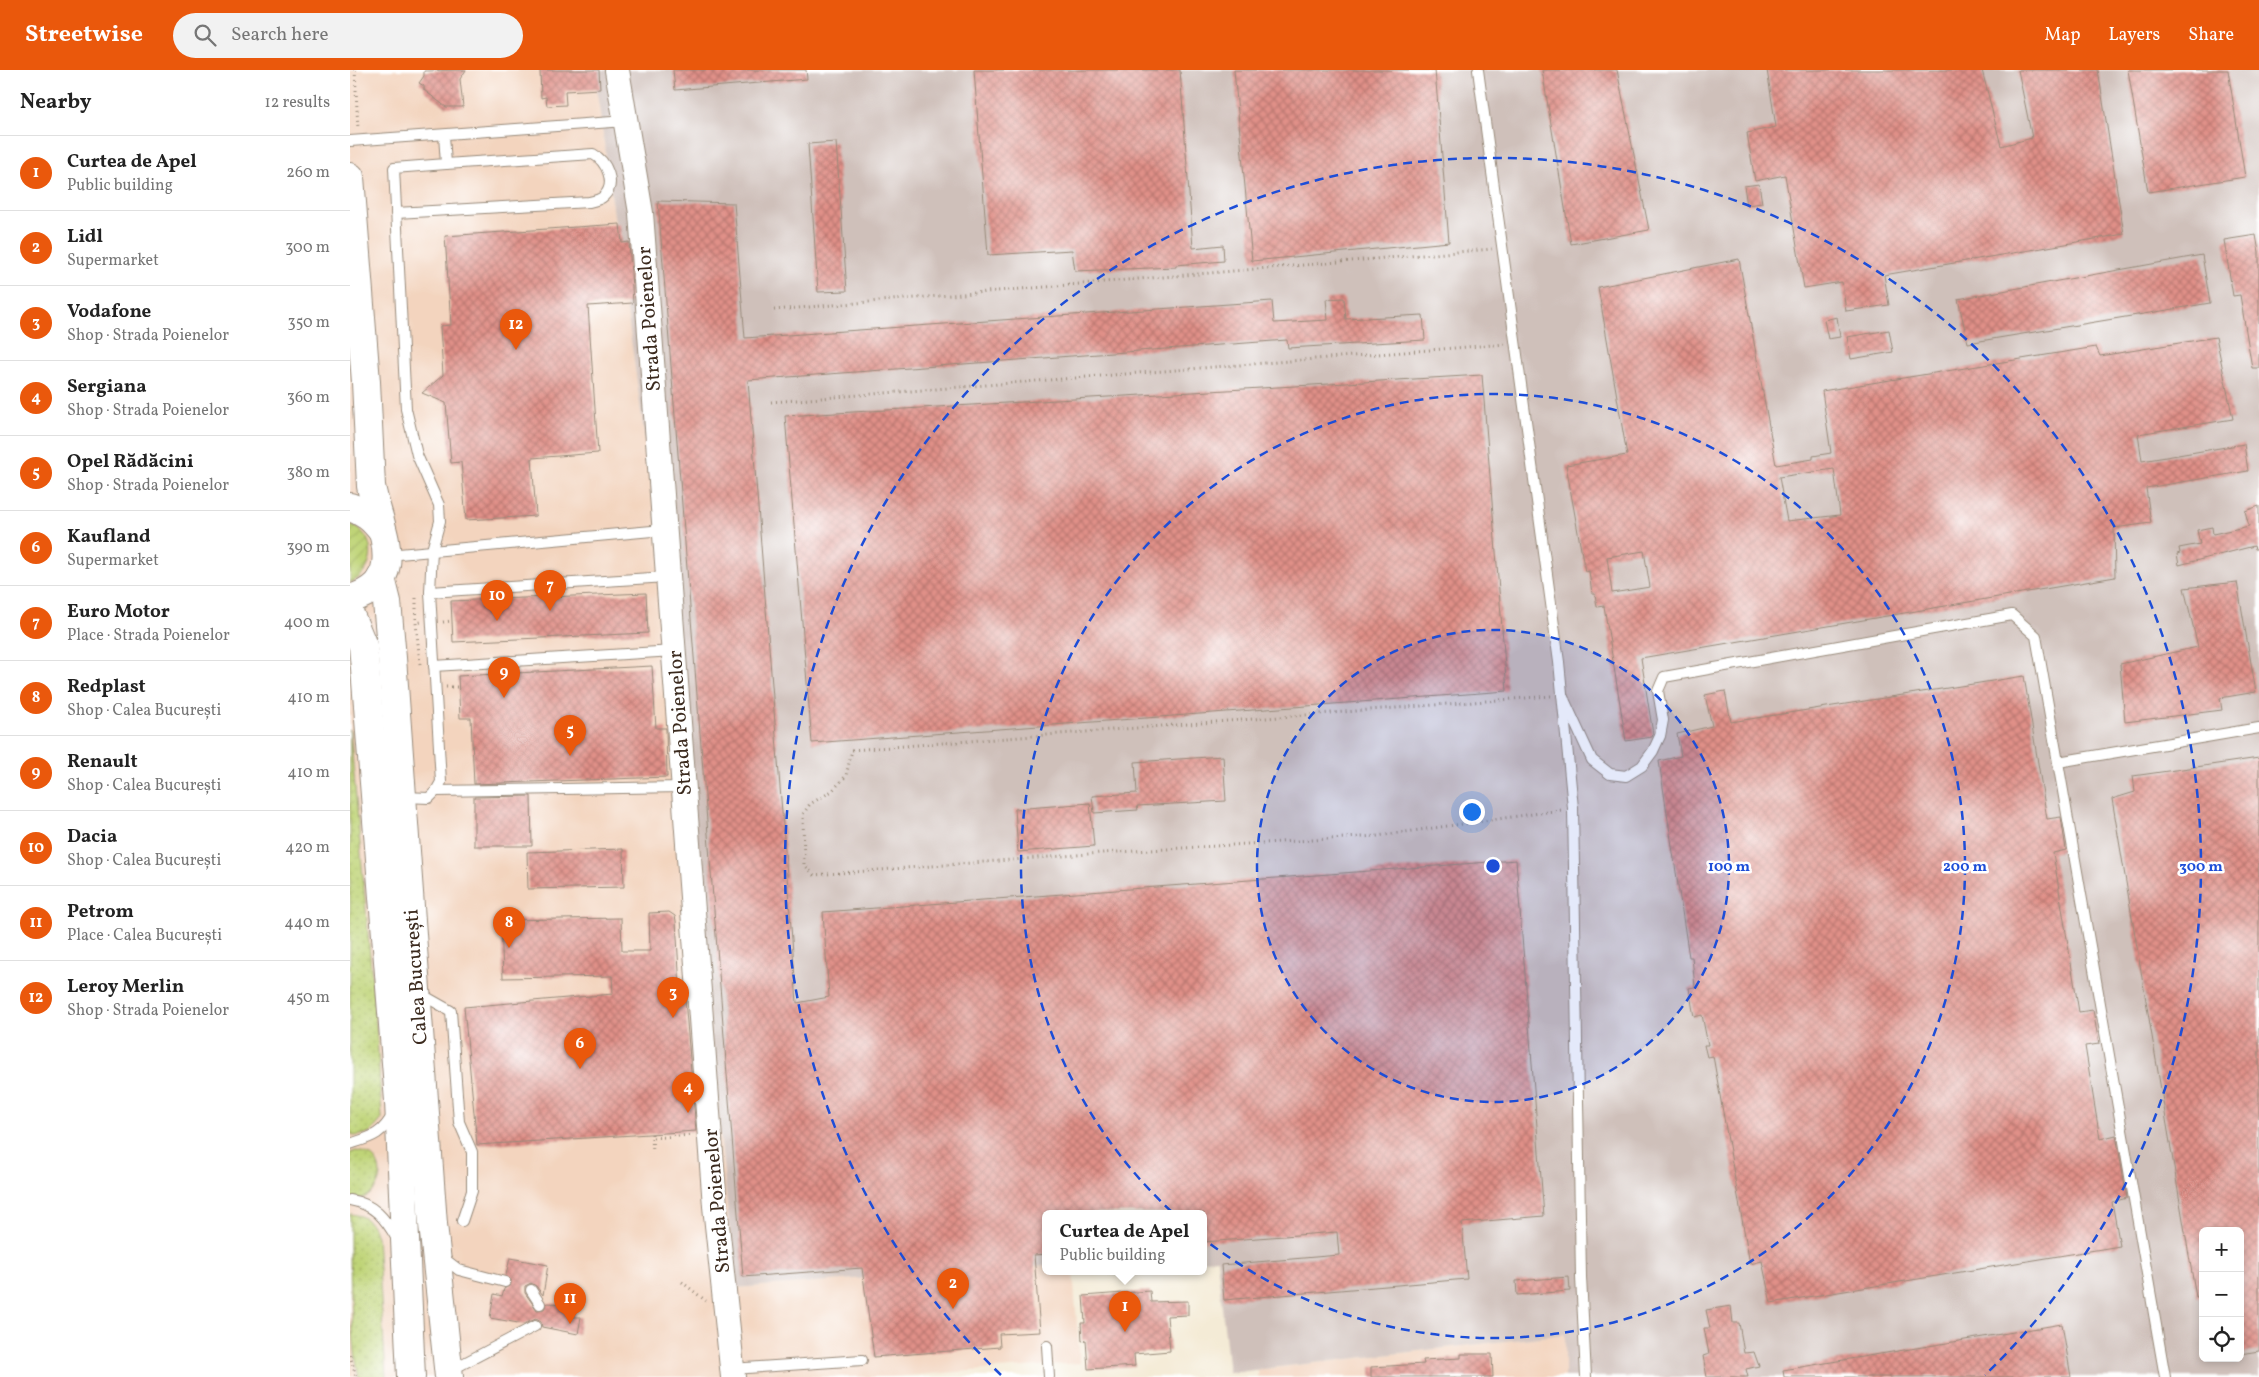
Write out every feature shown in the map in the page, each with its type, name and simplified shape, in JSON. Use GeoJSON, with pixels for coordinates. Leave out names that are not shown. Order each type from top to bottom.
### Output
{"type":"FeatureCollection","features":[{"type":"Feature","properties":{"kind":"main road","name":"Calea București"},"geometry":{"type":"LineString","coordinates":[[350,177],[366,382],[371,486],[383,554],[415,990],[448,1374]]}},
{"type":"Feature","properties":{"kind":"main road"},"geometry":{"type":"LineString","coordinates":[[350,507],[361,511],[373,519],[383,554],[373,587],[363,595],[350,599]]}},
{"type":"Feature","properties":{"kind":"main road","name":"Calea București"},"geometry":{"type":"LineString","coordinates":[[350,614],[357,637],[399,1101],[411,1377]]}},
{"type":"Feature","properties":{"kind":"street","name":"Strada Poienelor"},"geometry":{"type":"LineString","coordinates":[[617,70],[641,213],[663,530],[674,651],[715,1206],[733,1373]]}},
{"type":"Feature","properties":{"kind":"lane"},"geometry":{"type":"LineString","coordinates":[[1478,70],[1562,695],[1574,808],[1581,1276],[1586,1377]]}},
{"type":"Feature","properties":{"kind":"lane"},"geometry":{"type":"LineString","coordinates":[[355,141],[626,121]]}},
{"type":"Feature","properties":{"kind":"lane"},"geometry":{"type":"LineString","coordinates":[[444,134],[446,164]]}},
{"type":"Feature","properties":{"kind":"lane"},"geometry":{"type":"LineString","coordinates":[[396,213],[589,202],[605,196],[610,182],[606,165],[601,158],[593,154],[394,168],[396,213],[406,409],[417,455],[439,505],[440,521],[432,550],[430,592],[441,782],[430,798],[401,797]]}},
{"type":"Feature","properties":{"kind":"lane"},"geometry":{"type":"LineString","coordinates":[[383,554],[663,530]]}},
{"type":"Feature","properties":{"kind":"lane"},"geometry":{"type":"LineString","coordinates":[[430,592],[667,577]]}},
{"type":"Feature","properties":{"kind":"lane"},"geometry":{"type":"LineString","coordinates":[[1562,695],[1592,760],[1610,774],[1626,776],[1642,766],[1654,751],[1660,736],[1663,720],[1658,691],[1664,677],[2012,616],[2036,636],[2165,1377]]}},
{"type":"Feature","properties":{"kind":"lane"},"geometry":{"type":"LineString","coordinates":[[434,666],[674,651]]}},
{"type":"Feature","properties":{"kind":"lane"},"geometry":{"type":"LineString","coordinates":[[2058,762],[2259,728]]}},
{"type":"Feature","properties":{"kind":"lane"},"geometry":{"type":"LineString","coordinates":[[436,791],[684,787]]}},
{"type":"Feature","properties":{"kind":"lane"},"geometry":{"type":"LineString","coordinates":[[415,990],[451,1011],[459,1122],[472,1152],[472,1191],[462,1221]]}},
{"type":"Feature","properties":{"kind":"lane"},"geometry":{"type":"LineString","coordinates":[[350,1144],[377,1134],[384,1128],[399,1101]]}},
{"type":"Feature","properties":{"kind":"lane"},"geometry":{"type":"LineString","coordinates":[[350,1200],[370,1206],[380,1213],[389,1224],[407,1258]]}},
{"type":"Feature","properties":{"kind":"lane"},"geometry":{"type":"LineString","coordinates":[[436,1250],[459,1270],[505,1282]]}},
{"type":"Feature","properties":{"kind":"lane"},"geometry":{"type":"LineString","coordinates":[[531,1290],[540,1304]]}},
{"type":"Feature","properties":{"kind":"lane"},"geometry":{"type":"LineString","coordinates":[[448,1374],[535,1326]]}},
{"type":"Feature","properties":{"kind":"lane"},"geometry":{"type":"LineString","coordinates":[[1047,1346],[1049,1377]]}},
{"type":"Feature","properties":{"kind":"lane"},"geometry":{"type":"LineString","coordinates":[[733,1373],[862,1360]]}},
{"type":"Feature","properties":{"kind":"path"},"geometry":{"type":"LineString","coordinates":[[354,70],[355,141]]}},
{"type":"Feature","properties":{"kind":"path"},"geometry":{"type":"LineString","coordinates":[[774,310],[1502,248]]}},
{"type":"Feature","properties":{"kind":"path"},"geometry":{"type":"LineString","coordinates":[[770,402],[1515,343]]}},
{"type":"Feature","properties":{"kind":"path"},"geometry":{"type":"LineString","coordinates":[[1562,695],[852,750],[846,776],[832,791],[810,804],[803,814],[804,864],[814,875],[1102,853],[1377,836],[1574,808]]}},
{"type":"Feature","properties":{"kind":"path"},"geometry":{"type":"LineString","coordinates":[[654,1152],[652,1136],[694,1135]]}},
{"type":"Feature","properties":{"kind":"path"},"geometry":{"type":"LineString","coordinates":[[682,1282],[711,1304]]}},
{"type":"Feature","properties":{"kind":"path"},"geometry":{"type":"LineString","coordinates":[[350,1355],[356,1377]]}},
{"type":"Feature","properties":{"kind":"shaded area"},"geometry":{"type":"Polygon","coordinates":[[[350,70],[594,70],[674,651],[736,1288],[1042,1265],[1042,1275],[1073,1275],[1080,1363],[892,1377],[350,1377],[350,70]]]}},
{"type":"Feature","properties":{"kind":"shaded area"},"geometry":{"type":"Polygon","coordinates":[[[594,70],[2259,70],[2259,1377],[1565,1377],[1565,1334],[1229,1373],[1217,1259],[1207,1260],[1207,1210],[1042,1210],[1042,1265],[735,1288],[674,651],[594,70]]]}},
{"type":"Feature","properties":{"kind":"shaded area"},"geometry":{"type":"Polygon","coordinates":[[[1565,1334],[1565,1377],[1258,1377],[1258,1370],[1565,1334]]]}},
{"type":"Feature","properties":{"kind":"green space"},"geometry":{"type":"Polygon","coordinates":[[[350,524],[366,536],[371,553],[365,570],[350,583],[350,524]]]}},
{"type":"Feature","properties":{"kind":"green space"},"geometry":{"type":"Polygon","coordinates":[[[350,730],[377,1035],[382,1119],[370,1133],[355,1136],[350,1133],[350,730]]]}},
{"type":"Feature","properties":{"kind":"green space"},"geometry":{"type":"Polygon","coordinates":[[[356,1151],[368,1154],[376,1161],[380,1170],[376,1188],[369,1195],[361,1198],[350,1197],[350,1153],[356,1151]]]}},
{"type":"Feature","properties":{"kind":"green space"},"geometry":{"type":"Polygon","coordinates":[[[350,1214],[360,1216],[368,1221],[377,1237],[386,1377],[359,1377],[352,1319],[350,1214]]]}},
{"type":"Feature","properties":{"kind":"building"},"geometry":{"type":"Polygon","coordinates":[[[466,70],[460,79],[463,107],[446,107],[424,90],[424,86],[419,83],[424,76],[424,71],[466,70]]]}},
{"type":"Feature","properties":{"kind":"building"},"geometry":{"type":"Polygon","coordinates":[[[540,70],[599,70],[600,89],[565,91],[566,105],[547,106],[546,97],[541,98],[540,70]]]}},
{"type":"Feature","properties":{"kind":"building"},"geometry":{"type":"Polygon","coordinates":[[[673,70],[806,70],[807,79],[675,90],[673,70]]]}},
{"type":"Feature","properties":{"kind":"building"},"geometry":{"type":"Polygon","coordinates":[[[974,70],[1180,70],[1193,248],[1223,245],[1224,261],[1176,265],[1176,267],[1075,271],[1072,250],[988,255],[974,70]]]}},
{"type":"Feature","properties":{"kind":"building"},"geometry":{"type":"Polygon","coordinates":[[[1234,70],[1435,70],[1449,242],[1252,261],[1234,70]]]}},
{"type":"Feature","properties":{"kind":"building"},"geometry":{"type":"Polygon","coordinates":[[[1542,70],[1617,70],[1649,230],[1571,244],[1542,70]]]}},
{"type":"Feature","properties":{"kind":"building"},"geometry":{"type":"Polygon","coordinates":[[[1767,70],[1982,70],[2001,146],[2032,138],[2018,70],[2098,70],[2124,234],[1884,275],[1889,305],[1846,311],[1842,282],[1804,288],[1785,175],[1755,181],[1747,133],[1776,127],[1767,70]]]}},
{"type":"Feature","properties":{"kind":"building"},"geometry":{"type":"Polygon","coordinates":[[[2128,70],[2228,70],[2245,177],[2148,192],[2128,70]]]}},
{"type":"Feature","properties":{"kind":"building"},"geometry":{"type":"Polygon","coordinates":[[[836,142],[847,291],[818,292],[808,144],[836,142]]]}},
{"type":"Feature","properties":{"kind":"building"},"geometry":{"type":"Polygon","coordinates":[[[1759,184],[1762,203],[1747,205],[1744,186],[1759,184]]]}},
{"type":"Feature","properties":{"kind":"building"},"geometry":{"type":"Polygon","coordinates":[[[658,201],[734,203],[745,338],[1272,301],[1274,323],[1328,320],[1326,299],[1344,298],[1346,319],[1423,315],[1425,340],[1288,348],[1287,340],[748,380],[797,1003],[829,997],[823,912],[1516,860],[1544,1216],[1462,1223],[1467,1279],[1224,1300],[1221,1265],[1339,1255],[1337,1232],[1207,1242],[1207,1210],[1042,1210],[1042,1254],[1034,1255],[1040,1332],[999,1334],[1000,1347],[874,1357],[862,1268],[743,1277],[658,201]]]}},
{"type":"Feature","properties":{"kind":"building"},"geometry":{"type":"Polygon","coordinates":[[[620,224],[622,243],[629,242],[633,303],[588,306],[598,453],[532,458],[536,516],[466,520],[461,462],[451,463],[446,403],[422,393],[443,375],[440,326],[451,325],[445,236],[620,224]]]}},
{"type":"Feature","properties":{"kind":"building"},"geometry":{"type":"Polygon","coordinates":[[[2256,235],[2259,252],[2259,368],[2252,368],[2240,295],[2233,296],[2224,240],[2256,235]]]}},
{"type":"Feature","properties":{"kind":"building"},"geometry":{"type":"Polygon","coordinates":[[[2202,255],[2210,303],[1968,343],[1958,299],[2202,255]]]}},
{"type":"Feature","properties":{"kind":"building"},"geometry":{"type":"Polygon","coordinates":[[[1739,259],[1776,465],[1813,459],[1813,456],[1831,453],[1822,391],[2096,347],[2100,356],[2216,337],[2233,419],[2138,434],[2142,461],[2244,444],[2248,471],[2146,488],[2151,523],[2114,528],[2115,577],[1641,658],[1653,734],[1652,737],[1626,741],[1604,606],[1597,607],[1595,594],[1592,594],[1589,571],[1585,572],[1566,465],[1627,455],[1598,287],[1739,259]],[[1834,469],[1779,477],[1787,521],[1840,515],[1834,469]],[[1644,551],[1607,557],[1612,593],[1650,587],[1644,551]]]}},
{"type":"Feature","properties":{"kind":"building"},"geometry":{"type":"Polygon","coordinates":[[[1837,317],[1840,337],[1828,339],[1824,320],[1837,317]]]}},
{"type":"Feature","properties":{"kind":"building"},"geometry":{"type":"Polygon","coordinates":[[[1889,330],[1893,352],[1851,359],[1847,337],[1889,330]]]}},
{"type":"Feature","properties":{"kind":"building"},"geometry":{"type":"Polygon","coordinates":[[[1482,375],[1507,691],[812,743],[785,416],[1482,375]]]}},
{"type":"Feature","properties":{"kind":"building"},"geometry":{"type":"Polygon","coordinates":[[[2259,506],[2259,549],[2255,549],[2254,546],[2179,565],[2177,554],[2180,553],[2179,548],[2200,544],[2197,530],[2212,527],[2213,534],[2249,526],[2245,511],[2259,506]]]}},
{"type":"Feature","properties":{"kind":"building"},"geometry":{"type":"Polygon","coordinates":[[[2237,582],[2256,692],[2220,698],[2222,710],[2125,722],[2120,664],[2198,647],[2184,588],[2237,582]]]}},
{"type":"Feature","properties":{"kind":"building"},"geometry":{"type":"Polygon","coordinates":[[[646,593],[648,633],[453,642],[451,601],[646,593]]]}},
{"type":"Feature","properties":{"kind":"building"},"geometry":{"type":"Polygon","coordinates":[[[652,666],[656,728],[666,728],[667,777],[474,784],[471,718],[460,718],[458,676],[652,666]]]}},
{"type":"Feature","properties":{"kind":"building"},"geometry":{"type":"Polygon","coordinates":[[[2024,676],[2047,819],[2061,817],[2066,850],[2053,853],[2079,1012],[2093,1010],[2099,1044],[2085,1046],[2100,1139],[2116,1135],[2127,1198],[2112,1202],[2120,1246],[1771,1303],[1762,1261],[1750,1264],[1713,1056],[1707,1057],[1704,1045],[1708,1045],[1702,1015],[1694,1017],[1689,988],[1695,987],[1692,957],[1689,957],[1659,761],[1681,756],[1677,734],[1712,726],[1705,695],[1725,691],[1731,722],[2024,676]]]}},
{"type":"Feature","properties":{"kind":"building"},"geometry":{"type":"Polygon","coordinates":[[[1223,756],[1226,801],[1137,806],[1138,810],[1094,813],[1092,796],[1137,793],[1135,762],[1223,756]]]}},
{"type":"Feature","properties":{"kind":"building"},"geometry":{"type":"Polygon","coordinates":[[[2259,758],[2259,1351],[2244,1353],[2244,1227],[2199,1227],[2199,1297],[2196,1297],[2112,799],[2135,792],[2133,776],[2259,758]]]}},
{"type":"Feature","properties":{"kind":"building"},"geometry":{"type":"Polygon","coordinates":[[[531,796],[532,846],[474,846],[474,797],[531,796]]]}},
{"type":"Feature","properties":{"kind":"building"},"geometry":{"type":"Polygon","coordinates":[[[1090,803],[1094,846],[1018,852],[1015,809],[1090,803]]]}},
{"type":"Feature","properties":{"kind":"building"},"geometry":{"type":"Polygon","coordinates":[[[623,849],[624,887],[528,889],[527,852],[623,849]]]}},
{"type":"Feature","properties":{"kind":"building"},"geometry":{"type":"Polygon","coordinates":[[[669,912],[675,916],[676,921],[680,988],[684,987],[696,1131],[477,1145],[464,1007],[613,994],[612,976],[503,978],[501,920],[621,918],[622,951],[650,951],[649,913],[669,912]]]}},
{"type":"Feature","properties":{"kind":"building"},"geometry":{"type":"Polygon","coordinates":[[[510,1258],[548,1265],[543,1295],[531,1283],[525,1286],[525,1293],[537,1310],[544,1309],[547,1303],[576,1305],[574,1317],[581,1317],[578,1334],[542,1327],[541,1322],[536,1319],[524,1324],[490,1318],[494,1294],[502,1296],[504,1289],[511,1284],[511,1280],[506,1275],[510,1258]]]}},
{"type":"Feature","properties":{"kind":"building"},"geometry":{"type":"Polygon","coordinates":[[[1569,1277],[1570,1291],[1517,1295],[1516,1281],[1569,1277]]]}},
{"type":"Feature","properties":{"kind":"building"},"geometry":{"type":"Polygon","coordinates":[[[1150,1291],[1151,1302],[1188,1301],[1188,1315],[1167,1316],[1170,1351],[1134,1354],[1135,1366],[1088,1369],[1086,1340],[1082,1341],[1081,1323],[1085,1323],[1083,1296],[1150,1291]]]}},
{"type":"Feature","properties":{"kind":"building"},"geometry":{"type":"Polygon","coordinates":[[[1731,1306],[1733,1323],[1739,1323],[1744,1353],[1754,1352],[1759,1366],[1746,1369],[1748,1377],[1707,1377],[1703,1356],[1709,1354],[1704,1328],[1710,1328],[1706,1310],[1731,1306]]]}},
{"type":"Feature","properties":{"kind":"building"},"geometry":{"type":"Polygon","coordinates":[[[2062,1324],[2071,1377],[1784,1377],[1783,1370],[2062,1324]]]}},
{"type":"Feature","properties":{"kind":"building"},"geometry":{"type":"Polygon","coordinates":[[[1461,1354],[1492,1354],[1493,1377],[1371,1377],[1371,1367],[1424,1364],[1423,1360],[1461,1358],[1461,1354]]]}},
{"type":"Feature","properties":{"kind":"place","name":"Leroy Merlin"},"geometry":{"type":"Point","coordinates":[516,350]}},
{"type":"Feature","properties":{"kind":"place","name":"Euro Motor"},"geometry":{"type":"Point","coordinates":[550,611]}},
{"type":"Feature","properties":{"kind":"place","name":"Dacia"},"geometry":{"type":"Point","coordinates":[497,621]}},
{"type":"Feature","properties":{"kind":"place","name":"Renault"},"geometry":{"type":"Point","coordinates":[504,698]}},
{"type":"Feature","properties":{"kind":"place","name":"Opel Rădăcini"},"geometry":{"type":"Point","coordinates":[570,756]}},
{"type":"Feature","properties":{"kind":"place","name":"Redplast"},"geometry":{"type":"Point","coordinates":[509,948]}},
{"type":"Feature","properties":{"kind":"place","name":"Vodafone"},"geometry":{"type":"Point","coordinates":[673,1018]}},
{"type":"Feature","properties":{"kind":"place","name":"Kaufland"},"geometry":{"type":"Point","coordinates":[580,1069]}},
{"type":"Feature","properties":{"kind":"place","name":"Sergiana"},"geometry":{"type":"Point","coordinates":[688,1113]}},
{"type":"Feature","properties":{"kind":"place","name":"Lidl"},"geometry":{"type":"Point","coordinates":[953,1309]}},
{"type":"Feature","properties":{"kind":"place","name":"Petrom"},"geometry":{"type":"Point","coordinates":[570,1324]}},
{"type":"Feature","properties":{"kind":"place","name":"Curtea de Apel"},"geometry":{"type":"Point","coordinates":[1125,1332]}}]}
